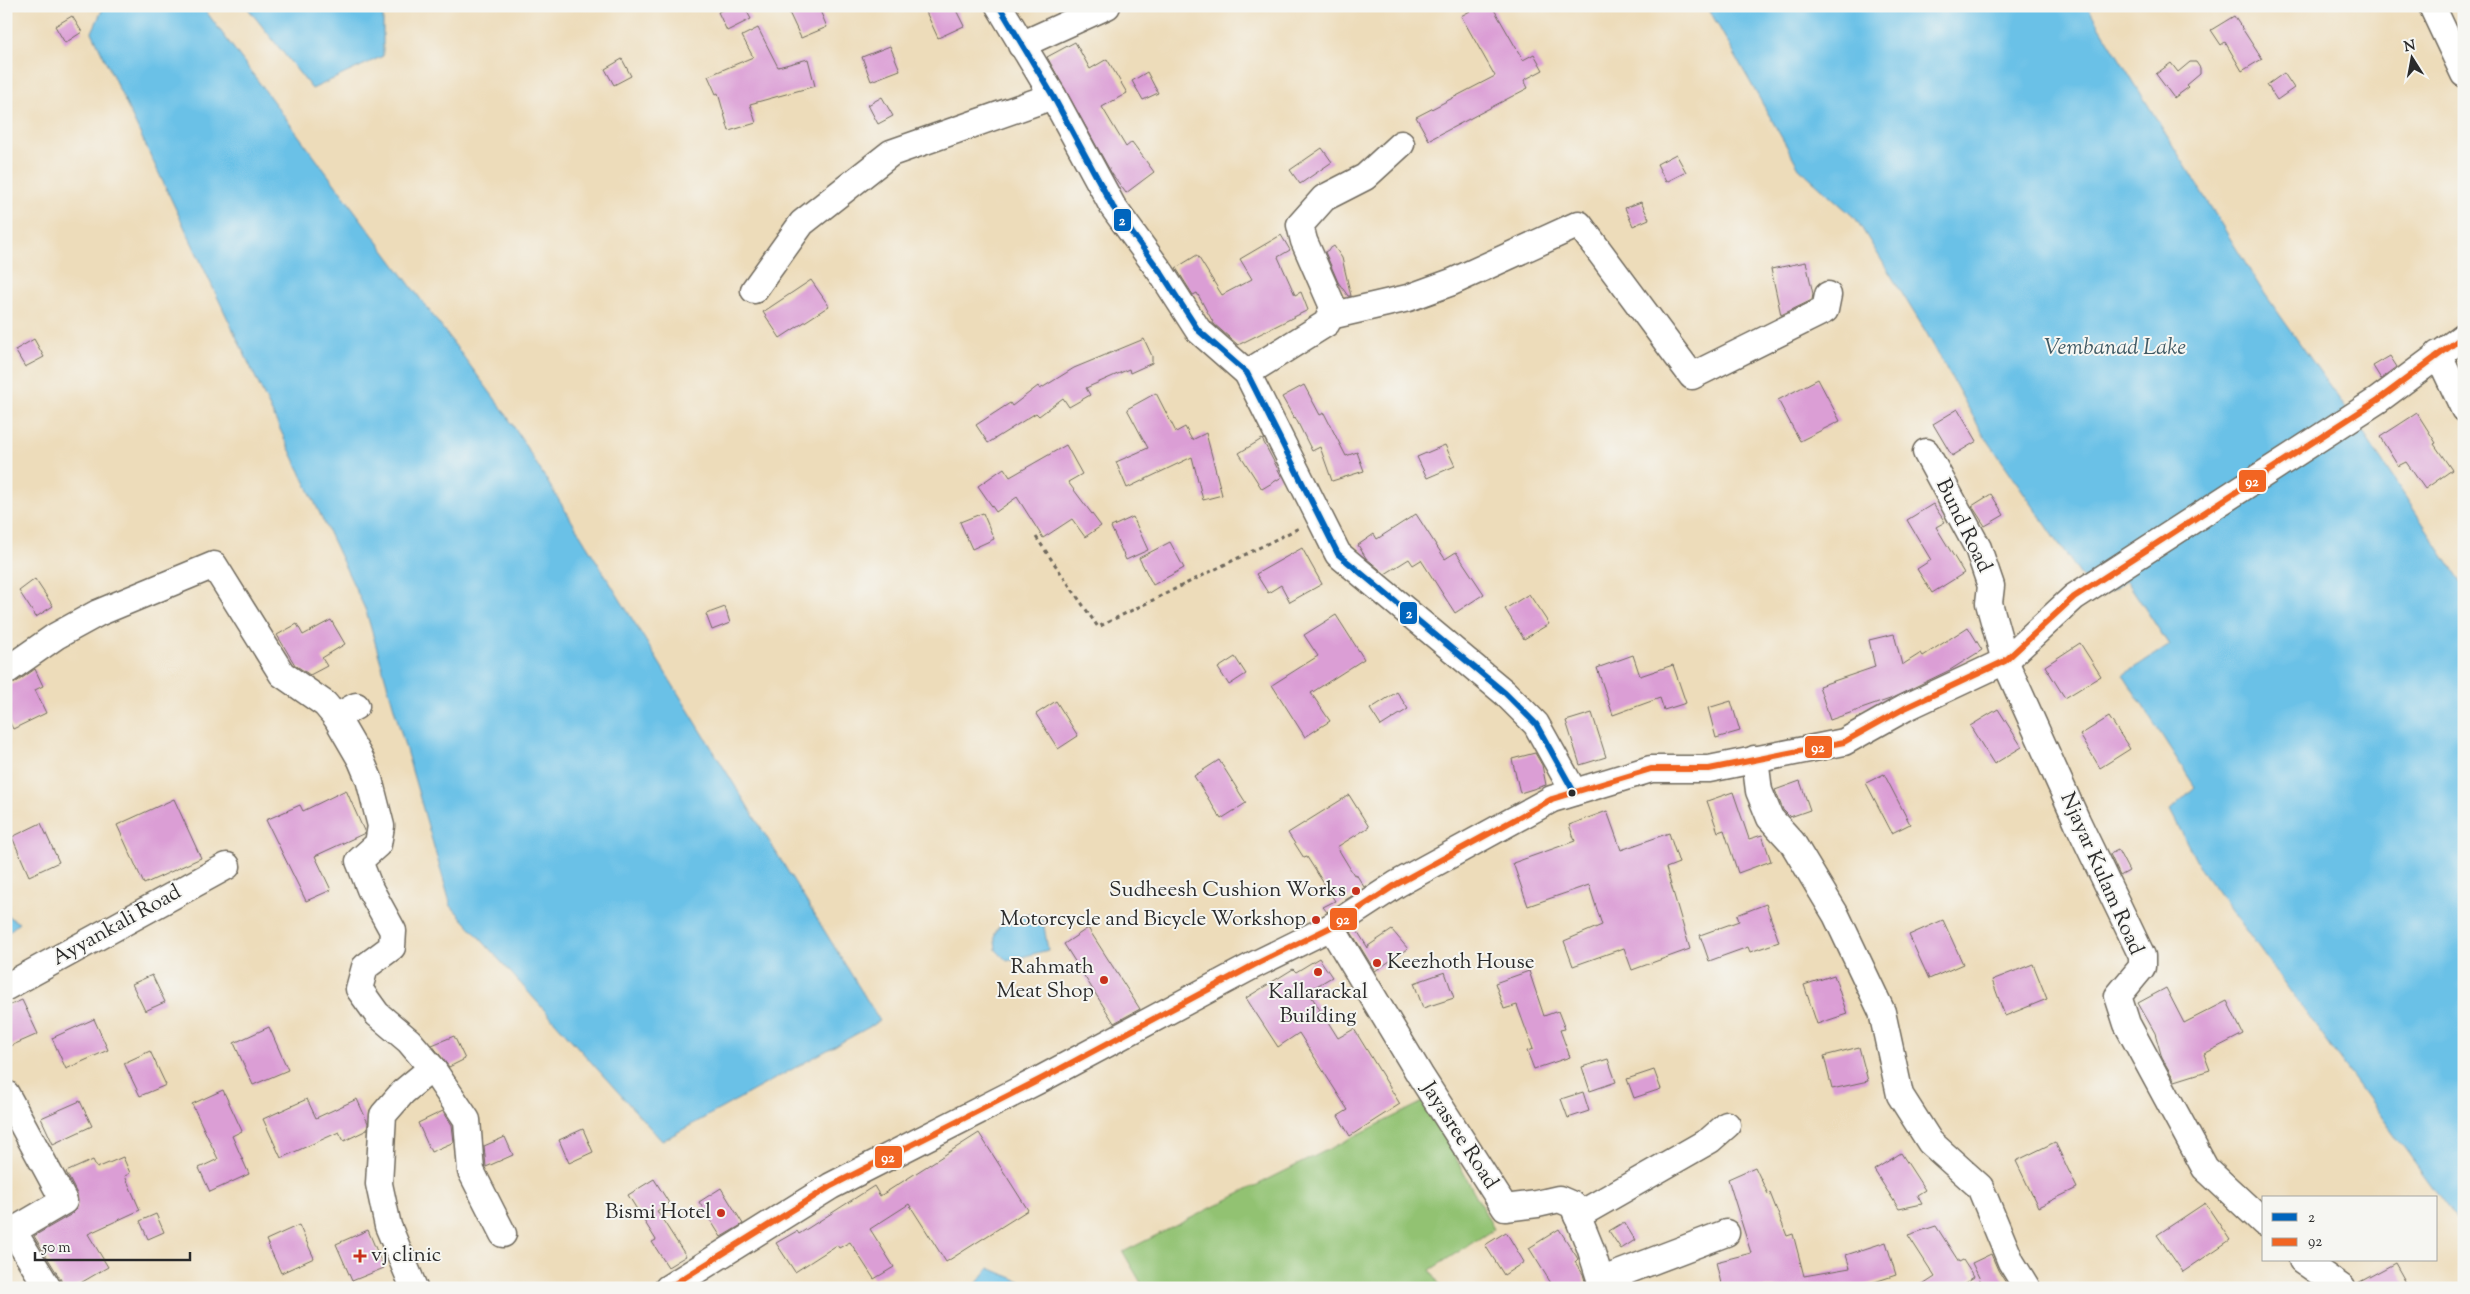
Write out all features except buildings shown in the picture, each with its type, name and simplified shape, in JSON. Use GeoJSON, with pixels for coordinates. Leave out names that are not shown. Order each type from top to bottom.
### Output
{"type":"FeatureCollection","features":[{"type":"Feature","properties":{"kind":"street"},"geometry":{"type":"LineString","coordinates":[[999,6],[1053,96],[1113,207],[1162,274],[1198,330],[1247,373],[1338,554],[1505,693],[1536,724],[1574,792]]}},
{"type":"Feature","properties":{"kind":"street"},"geometry":{"type":"LineString","coordinates":[[1021,45],[1107,6]]}},
{"type":"Feature","properties":{"kind":"street"},"geometry":{"type":"LineString","coordinates":[[2432,6],[2464,74]]}},
{"type":"Feature","properties":{"kind":"street"},"geometry":{"type":"LineString","coordinates":[[754,290],[802,223],[891,153],[1053,96]]}},
{"type":"Feature","properties":{"kind":"street"},"geometry":{"type":"LineString","coordinates":[[1247,373],[1327,323],[1330,316],[1333,307],[1304,241],[1300,225],[1324,198],[1365,177],[1401,144]]}},
{"type":"Feature","properties":{"kind":"street"},"geometry":{"type":"LineString","coordinates":[[1330,316],[1408,298],[1452,282],[1579,224],[1692,376],[1825,310],[1828,295]]}},
{"type":"Feature","properties":{"kind":"street"},"geometry":{"type":"LineString","coordinates":[[668,1288],[831,1186],[1043,1078],[1254,965],[1332,927],[1397,884],[1552,799],[1651,769],[1709,769],[1844,742],[1905,708],[2006,661],[2074,597],[2378,400],[2464,336]]}},
{"type":"Feature","properties":{"kind":"street"},"geometry":{"type":"LineString","coordinates":[[2438,354],[2464,410]]}},
{"type":"Feature","properties":{"kind":"street","name":"Bund Road"},"geometry":{"type":"LineString","coordinates":[[1926,452],[1978,548],[1991,586],[1989,603],[2006,661]]}},
{"type":"Feature","properties":{"kind":"street"},"geometry":{"type":"LineString","coordinates":[[6,671],[56,636],[98,612],[214,565],[282,674],[325,704],[346,712],[352,742],[368,779],[381,826],[378,844],[359,861],[370,889],[393,931],[392,947],[365,967],[359,989],[377,1014],[409,1041],[432,1068],[467,1120],[471,1171],[503,1234]]}},
{"type":"Feature","properties":{"kind":"street","name":"Njayar Kulam Road"},"geometry":{"type":"LineString","coordinates":[[2006,661],[2077,821],[2142,956],[2142,967],[2118,996],[2127,1024],[2205,1168],[2262,1221]]}},
{"type":"Feature","properties":{"kind":"street"},"geometry":{"type":"LineString","coordinates":[[1754,759],[1759,791],[1770,818],[1792,842],[1836,915],[1882,1012],[1900,1095],[1930,1142],[1980,1187],[2011,1262],[2027,1288]]}},
{"type":"Feature","properties":{"kind":"street","name":"Ayyankali Road"},"geometry":{"type":"LineString","coordinates":[[6,986],[227,866]]}},
{"type":"Feature","properties":{"kind":"street","name":"Jayasree Road"},"geometry":{"type":"LineString","coordinates":[[1332,927],[1420,1075],[1505,1208],[1537,1204],[1559,1198],[1573,1204],[1602,1284]]}},
{"type":"Feature","properties":{"kind":"street"},"geometry":{"type":"LineString","coordinates":[[414,1288],[388,1226],[379,1184],[383,1115],[403,1092],[432,1068]]}},
{"type":"Feature","properties":{"kind":"street"},"geometry":{"type":"LineString","coordinates":[[6,1094],[64,1201],[10,1233],[48,1288]]}},
{"type":"Feature","properties":{"kind":"street"},"geometry":{"type":"LineString","coordinates":[[1577,1216],[1710,1140],[1727,1125]]}},
{"type":"Feature","properties":{"kind":"street"},"geometry":{"type":"LineString","coordinates":[[1602,1284],[1726,1233]]}},
{"type":"Feature","properties":{"kind":"street"},"geometry":{"type":"LineString","coordinates":[[2305,1262],[2342,1288]]}},
{"type":"Feature","properties":{"kind":"path"},"geometry":{"type":"LineString","coordinates":[[1036,537],[1098,626],[1180,588],[1320,517]]}},
{"type":"Feature","properties":{"kind":"green space"},"geometry":{"type":"Polygon","coordinates":[[[1425,1101],[1494,1229],[1430,1270],[1442,1288],[1144,1288],[1123,1252],[1425,1101]]]}},
{"type":"Feature","properties":{"kind":"water"},"geometry":{"type":"Polygon","coordinates":[[[104,6],[202,6],[504,411],[880,1021],[662,1141],[451,906],[366,611],[92,32],[104,6]]]}},
{"type":"Feature","properties":{"kind":"water"},"geometry":{"type":"Polygon","coordinates":[[[246,6],[383,6],[383,56],[312,89],[246,6]]]}},
{"type":"Feature","properties":{"kind":"water","name":"Vembanad Lake"},"geometry":{"type":"Polygon","coordinates":[[[1707,6],[2052,6],[2054,9],[2059,6],[2087,6],[2260,287],[2366,437],[2464,586],[2464,1230],[2199,866],[2170,810],[2195,787],[2123,675],[2169,645],[2127,581],[2097,599],[1980,429],[1926,332],[1856,219],[1799,168],[1707,6]]]}},
{"type":"Feature","properties":{"kind":"water"},"geometry":{"type":"Polygon","coordinates":[[[1028,914],[1043,920],[1048,950],[1007,961],[996,950],[995,934],[997,929],[1004,922],[1028,914]]]}},
{"type":"Feature","properties":{"kind":"water"},"geometry":{"type":"Polygon","coordinates":[[[6,915],[19,923],[6,934],[6,915]]]}},
{"type":"Feature","properties":{"kind":"water"},"geometry":{"type":"Polygon","coordinates":[[[989,1268],[1036,1288],[973,1288],[989,1268]]]}},
{"type":"Feature","properties":{"kind":"transit line","name":"2"},"geometry":{"type":"LineString","coordinates":[[999,6],[1053,96],[1113,207],[1162,274],[1198,330],[1247,373],[1338,554],[1505,693],[1536,724],[1574,792]]}},
{"type":"Feature","properties":{"kind":"transit line","name":"92"},"geometry":{"type":"LineString","coordinates":[[668,1288],[831,1186],[1043,1078],[1254,965],[1331,927],[1397,884],[1552,799],[1651,769],[1709,769],[1844,742],[1905,708],[2005,661],[2074,597],[2378,400],[2464,336]]}},
{"type":"Feature","properties":{"kind":"place","name":"Sudheesh Cushion Works"},"geometry":{"type":"Point","coordinates":[1356,891]}},
{"type":"Feature","properties":{"kind":"place","name":"Motorcycle and Bicycle Workshop"},"geometry":{"type":"Point","coordinates":[1316,920]}},
{"type":"Feature","properties":{"kind":"place","name":"Keezhoth House"},"geometry":{"type":"Point","coordinates":[1377,963]}},
{"type":"Feature","properties":{"kind":"place","name":"Kallarackal Building"},"geometry":{"type":"Point","coordinates":[1318,972]}},
{"type":"Feature","properties":{"kind":"place","name":"Rahmath Meat Shop"},"geometry":{"type":"Point","coordinates":[1104,980]}},
{"type":"Feature","properties":{"kind":"place","name":"Bismi Hotel"},"geometry":{"type":"Point","coordinates":[721,1213]}},
{"type":"Feature","properties":{"kind":"place","name":"vj clinic"},"geometry":{"type":"Point","coordinates":[360,1256]}}]}
